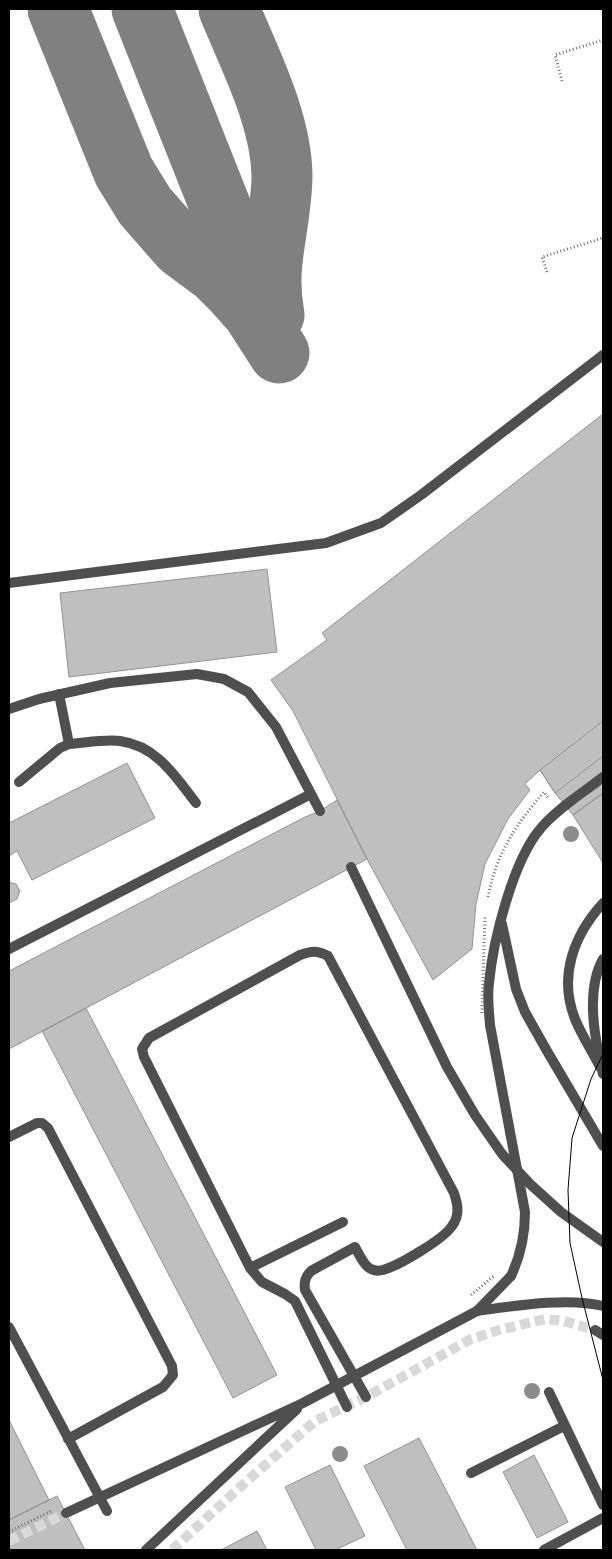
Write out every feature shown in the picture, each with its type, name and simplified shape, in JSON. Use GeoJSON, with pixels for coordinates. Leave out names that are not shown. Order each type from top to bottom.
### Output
{"type":"FeatureCollection","features":[{"type":"Feature","properties":{"kind":"street"},"geometry":{"type":"LineString","coordinates":[[9,584],[326,543],[381,523],[422,495],[603,354]]}},
{"type":"Feature","properties":{"kind":"street"},"geometry":{"type":"LineString","coordinates":[[9,709],[39,698],[110,683],[197,674],[224,679],[248,692],[276,727],[320,810]]}},
{"type":"Feature","properties":{"kind":"street"},"geometry":{"type":"LineString","coordinates":[[59,694],[70,744]]}},
{"type":"Feature","properties":{"kind":"street"},"geometry":{"type":"LineString","coordinates":[[19,782],[60,748],[70,744],[119,740],[144,748],[161,759],[196,803]]}},
{"type":"Feature","properties":{"kind":"street"},"geometry":{"type":"LineString","coordinates":[[60,1511],[303,1403],[476,1311],[511,1276],[518,1261],[525,1230],[525,1212],[490,1025],[488,1004],[491,967],[501,918],[522,859],[540,828],[558,811],[603,777]]}},
{"type":"Feature","properties":{"kind":"street"},"geometry":{"type":"LineString","coordinates":[[9,950],[311,794]]}},
{"type":"Feature","properties":{"kind":"street"},"geometry":{"type":"LineString","coordinates":[[351,867],[447,1067],[475,1115],[502,1154],[530,1184],[561,1212],[603,1242]]}},
{"type":"Feature","properties":{"kind":"street"},"geometry":{"type":"LineString","coordinates":[[603,903],[586,922],[574,948],[568,969],[568,993],[575,1019],[603,1073]]}},
{"type":"Feature","properties":{"kind":"street"},"geometry":{"type":"LineString","coordinates":[[501,918],[516,988],[526,1012],[547,1052],[603,1146]]}},
{"type":"Feature","properties":{"kind":"street"},"geometry":{"type":"LineString","coordinates":[[347,1406],[295,1301],[262,1282],[250,1268],[144,1057],[142,1049],[149,1038],[177,1021],[300,954],[310,951],[320,951],[328,956],[454,1193],[459,1206],[452,1227],[445,1234],[420,1251],[384,1270],[373,1270],[367,1267],[355,1247],[311,1271],[306,1276],[304,1282],[305,1290],[366,1397]]}},
{"type":"Feature","properties":{"kind":"street"},"geometry":{"type":"LineString","coordinates":[[603,959],[595,980],[593,1016],[603,1073]]}},
{"type":"Feature","properties":{"kind":"street"},"geometry":{"type":"LineString","coordinates":[[9,1137],[38,1123],[42,1123],[48,1128],[172,1366],[173,1375],[163,1388],[68,1439]]}},
{"type":"Feature","properties":{"kind":"street"},"geometry":{"type":"LineString","coordinates":[[250,1268],[342,1222]]}},
{"type":"Feature","properties":{"kind":"street"},"geometry":{"type":"LineString","coordinates":[[476,1311],[558,1303],[603,1306]]}},
{"type":"Feature","properties":{"kind":"street"},"geometry":{"type":"LineString","coordinates":[[9,1327],[107,1511]]}},
{"type":"Feature","properties":{"kind":"street"},"geometry":{"type":"LineString","coordinates":[[549,1392],[603,1505]]}},
{"type":"Feature","properties":{"kind":"street"},"geometry":{"type":"LineString","coordinates":[[146,1550],[303,1403]]}},
{"type":"Feature","properties":{"kind":"street"},"geometry":{"type":"LineString","coordinates":[[471,1474],[564,1426]]}},
{"type":"Feature","properties":{"kind":"street"},"geometry":{"type":"LineString","coordinates":[[544,1550],[603,1518]]}},
{"type":"Feature","properties":{"kind":"path"},"geometry":{"type":"LineString","coordinates":[[562,81],[555,55],[603,40]]}},
{"type":"Feature","properties":{"kind":"path"},"geometry":{"type":"LineString","coordinates":[[547,272],[542,257],[603,238]]}},
{"type":"Feature","properties":{"kind":"path"},"geometry":{"type":"LineString","coordinates":[[482,1016],[485,916]]}},
{"type":"Feature","properties":{"kind":"path"},"geometry":{"type":"LineString","coordinates":[[467,1297],[498,1271]]}},
{"type":"Feature","properties":{"kind":"path"},"geometry":{"type":"LineString","coordinates":[[9,1532],[60,1511]]}},
{"type":"Feature","properties":{"kind":"building"},"geometry":{"type":"Polygon","coordinates":[[[603,414],[603,793],[573,815],[555,793],[540,770],[525,784],[530,790],[508,819],[485,864],[476,904],[472,949],[433,980],[367,859],[293,711],[271,680],[327,640],[322,633],[603,414]]]}},
{"type":"Feature","properties":{"kind":"building"},"geometry":{"type":"Polygon","coordinates":[[[267,569],[277,652],[69,677],[60,593],[267,569]]]}},
{"type":"Feature","properties":{"kind":"building"},"geometry":{"type":"Polygon","coordinates":[[[603,721],[603,756],[555,793],[540,770],[603,721]]]}},
{"type":"Feature","properties":{"kind":"building"},"geometry":{"type":"Polygon","coordinates":[[[127,763],[155,818],[32,880],[17,851],[9,856],[9,823],[127,763]]]}},
{"type":"Feature","properties":{"kind":"building"},"geometry":{"type":"Polygon","coordinates":[[[603,793],[603,863],[573,815],[603,793]]]}},
{"type":"Feature","properties":{"kind":"building"},"geometry":{"type":"Polygon","coordinates":[[[337,800],[367,859],[9,1049],[9,971],[305,817],[320,811],[337,800]]]}},
{"type":"Feature","properties":{"kind":"building"},"geometry":{"type":"Polygon","coordinates":[[[9,882],[16,884],[20,891],[17,899],[9,903],[9,882]]]}},
{"type":"Feature","properties":{"kind":"building"},"geometry":{"type":"Polygon","coordinates":[[[86,1008],[277,1375],[233,1398],[42,1031],[86,1008]]]}},
{"type":"Feature","properties":{"kind":"building"},"geometry":{"type":"Polygon","coordinates":[[[9,1420],[49,1500],[9,1520],[9,1420]]]}},
{"type":"Feature","properties":{"kind":"building"},"geometry":{"type":"Polygon","coordinates":[[[419,1438],[477,1550],[407,1550],[364,1466],[419,1438]]]}},
{"type":"Feature","properties":{"kind":"building"},"geometry":{"type":"Polygon","coordinates":[[[534,1455],[568,1522],[537,1538],[503,1472],[534,1455]]]}},
{"type":"Feature","properties":{"kind":"building"},"geometry":{"type":"Polygon","coordinates":[[[330,1465],[365,1536],[335,1550],[316,1550],[285,1487],[330,1465]]]}},
{"type":"Feature","properties":{"kind":"building"},"geometry":{"type":"Polygon","coordinates":[[[57,1496],[85,1550],[9,1550],[9,1520],[57,1496]]]}},
{"type":"Feature","properties":{"kind":"building"},"geometry":{"type":"Polygon","coordinates":[[[257,1531],[267,1550],[221,1550],[257,1531]]]}},
{"type":"Feature","properties":{"kind":"taxiway"},"geometry":{"type":"LineString","coordinates":[[58,9],[124,172],[145,206],[181,247],[216,273],[234,291],[252,311],[279,353]]}},
{"type":"Feature","properties":{"kind":"taxiway"},"geometry":{"type":"LineString","coordinates":[[142,9],[261,309]]}},
{"type":"Feature","properties":{"kind":"taxiway"},"geometry":{"type":"LineString","coordinates":[[229,9],[263,90],[276,133],[280,154],[282,186],[271,275],[274,315]]}},
{"type":"Feature","properties":{"kind":"tunnel"},"geometry":{"type":"LineString","coordinates":[[172,1550],[315,1421],[366,1397],[471,1339],[545,1319],[564,1321],[595,1330]]}},
{"type":"Feature","properties":{"kind":"tunnel"},"geometry":{"type":"LineString","coordinates":[[9,1541],[66,1513]]}},
{"type":"Feature","properties":{"kind":"tram line"},"geometry":{"type":"LineString","coordinates":[[603,1054],[591,1079],[572,1138],[568,1190],[570,1243],[603,1380]]}}]}
